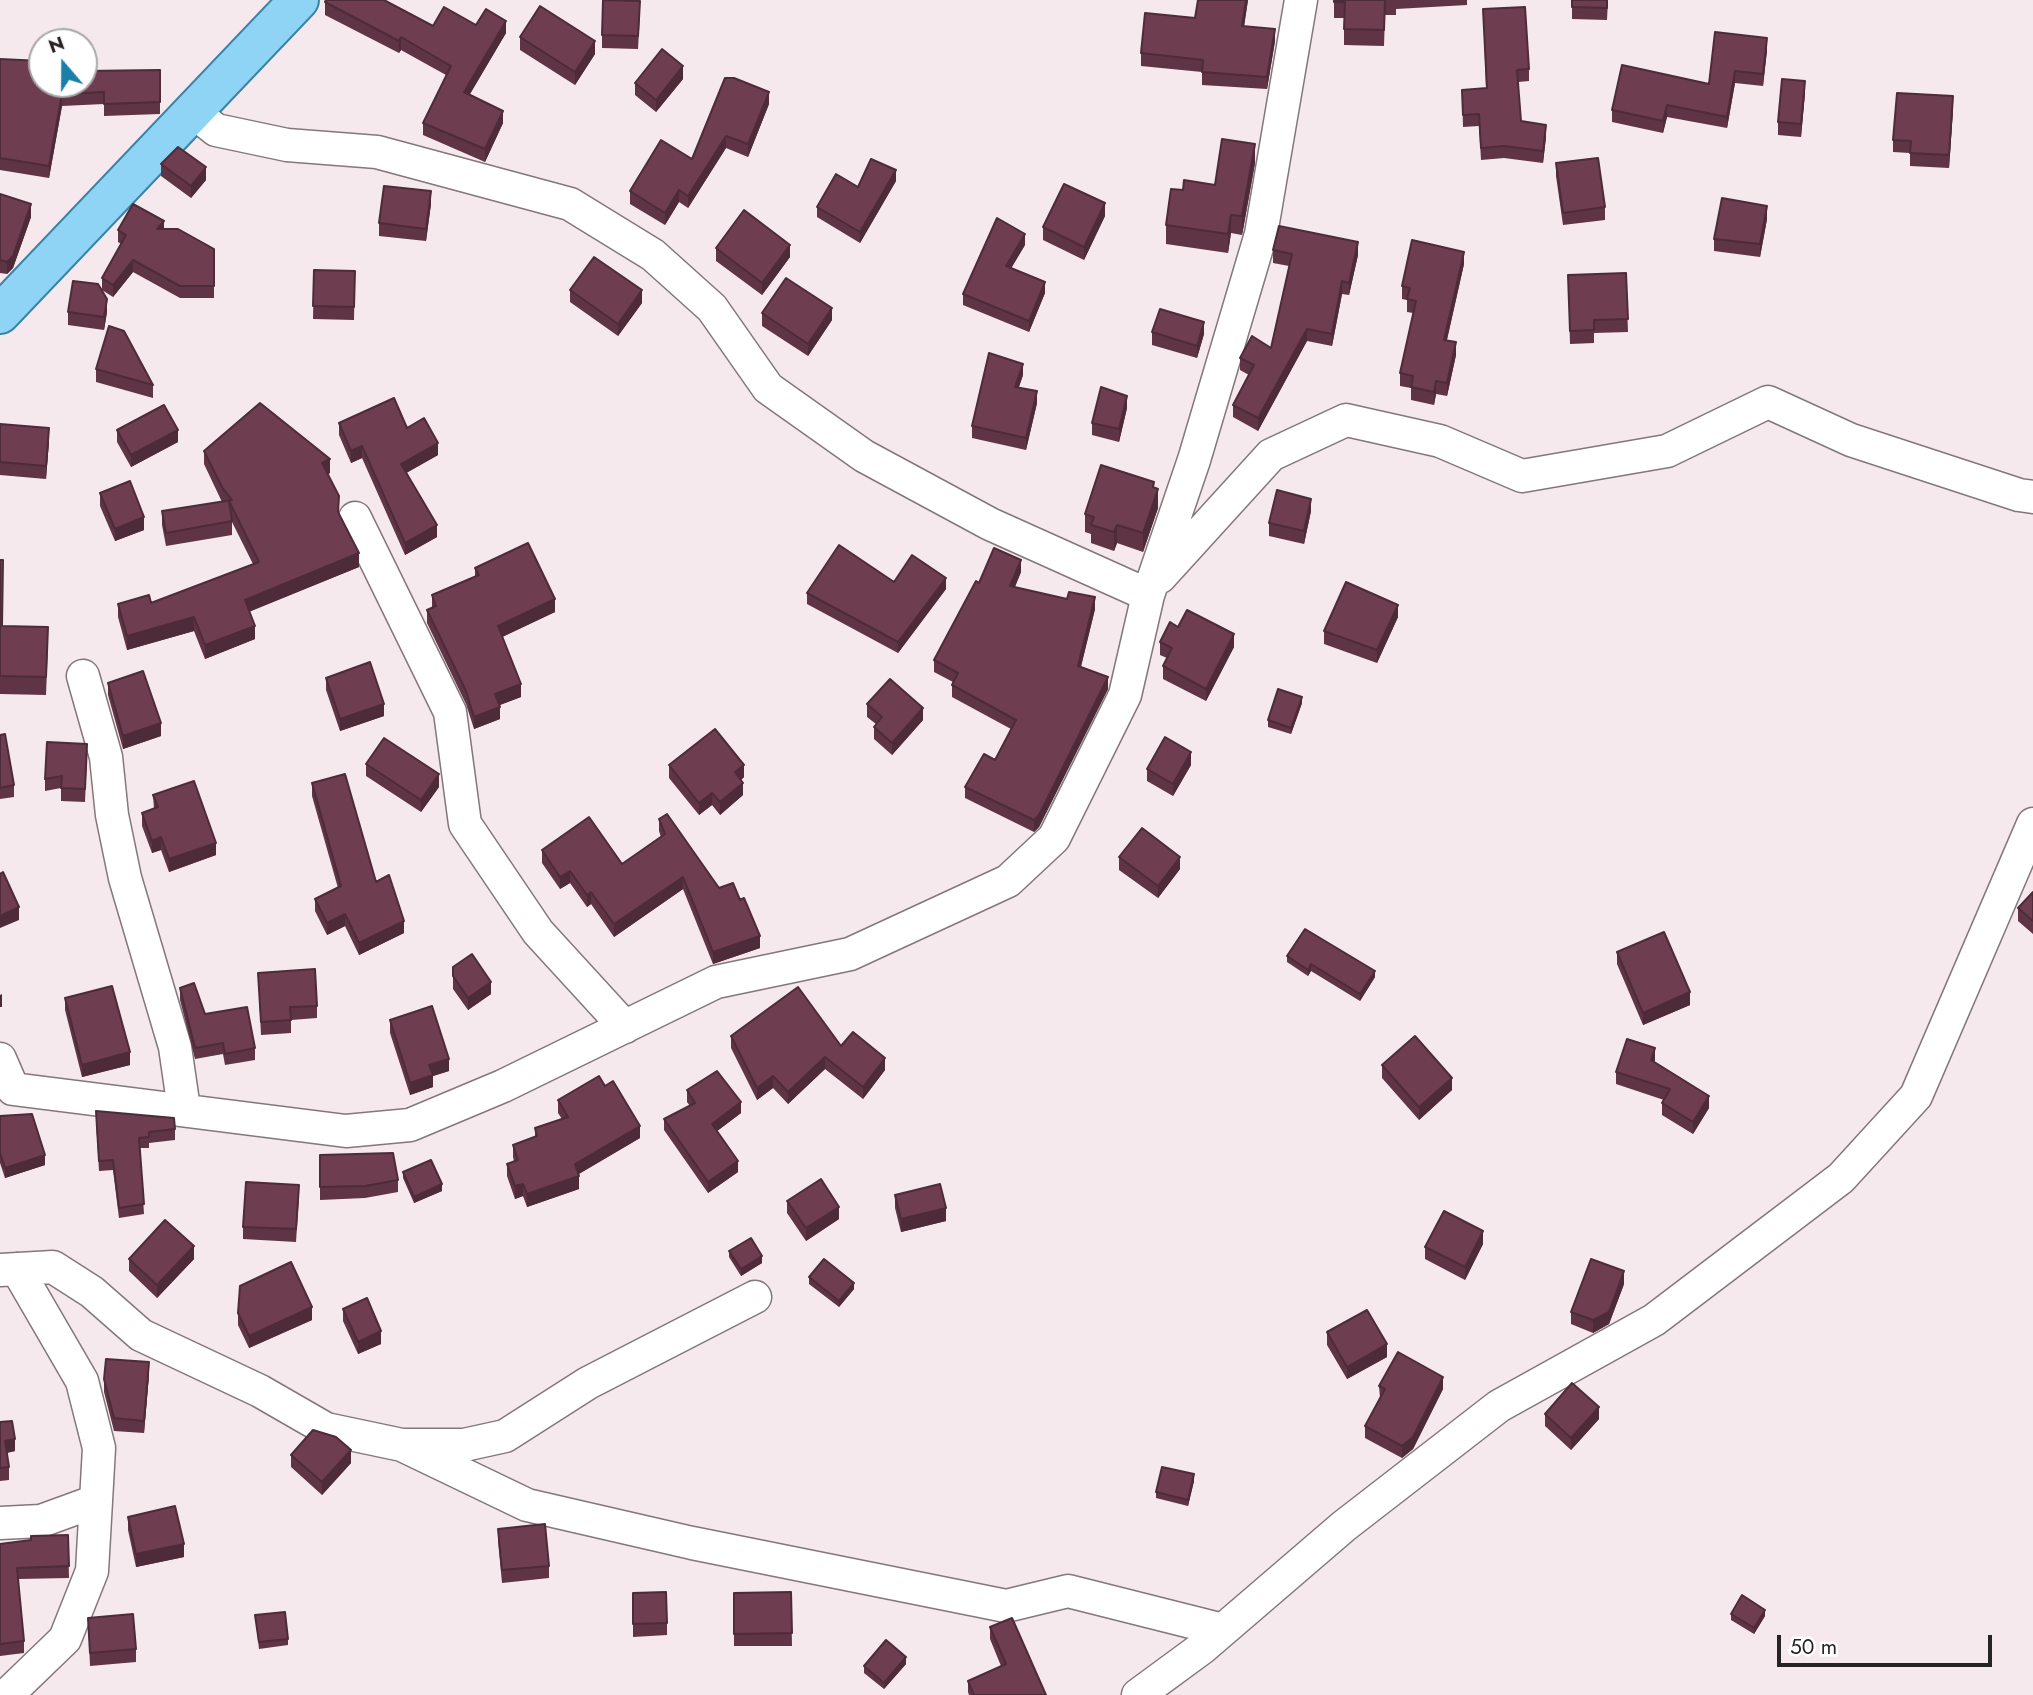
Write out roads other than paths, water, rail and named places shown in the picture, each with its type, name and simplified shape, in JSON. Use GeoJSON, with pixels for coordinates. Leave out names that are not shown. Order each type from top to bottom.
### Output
{"type":"FeatureCollection","features":[{"type":"Feature","properties":{"kind":"main road"},"geometry":{"type":"LineString","coordinates":[[0,314],[191,110],[299,0]]}},
{"type":"Feature","properties":{"kind":"street"},"geometry":{"type":"LineString","coordinates":[[0,1059],[13,1089],[184,1108],[346,1131],[410,1125],[503,1086],[716,982],[850,954],[1008,881],[1054,838],[1125,695],[1150,590],[1194,460],[1261,234],[1301,0]]}},
{"type":"Feature","properties":{"kind":"street"},"geometry":{"type":"LineString","coordinates":[[191,110],[216,130],[287,145],[377,152],[570,204],[653,255],[712,308],[768,388],[864,456],[990,524],[1150,590]]}},
{"type":"Feature","properties":{"kind":"street"},"geometry":{"type":"LineString","coordinates":[[1150,590],[1271,455],[1346,420],[1440,441],[1522,476],[1667,451],[1769,402],[1851,440],[2019,495],[2033,497]]}},
{"type":"Feature","properties":{"kind":"street"},"geometry":{"type":"LineString","coordinates":[[355,518],[450,712],[465,824],[538,932],[625,1027]]}},
{"type":"Feature","properties":{"kind":"street"},"geometry":{"type":"LineString","coordinates":[[83,676],[106,757],[112,815],[125,878],[175,1046],[184,1108]]}},
{"type":"Feature","properties":{"kind":"street"},"geometry":{"type":"LineString","coordinates":[[1138,1695],[1223,1630],[1343,1526],[1499,1406],[1654,1320],[1841,1178],[1916,1096],[2033,824]]}},
{"type":"Feature","properties":{"kind":"street"},"geometry":{"type":"LineString","coordinates":[[8,1269],[53,1268],[92,1292],[141,1335],[260,1391],[326,1429],[402,1445],[464,1445],[505,1436],[588,1383],[755,1297]]}},
{"type":"Feature","properties":{"kind":"street"},"geometry":{"type":"LineString","coordinates":[[6,1695],[65,1639],[92,1571],[99,1448],[82,1381],[8,1269]]}},
{"type":"Feature","properties":{"kind":"street"},"geometry":{"type":"LineString","coordinates":[[402,1445],[527,1505],[692,1543],[1006,1606],[1068,1591],[1223,1630]]}},
{"type":"Feature","properties":{"kind":"street"},"geometry":{"type":"LineString","coordinates":[[0,1523],[41,1521],[96,1501]]}}]}
